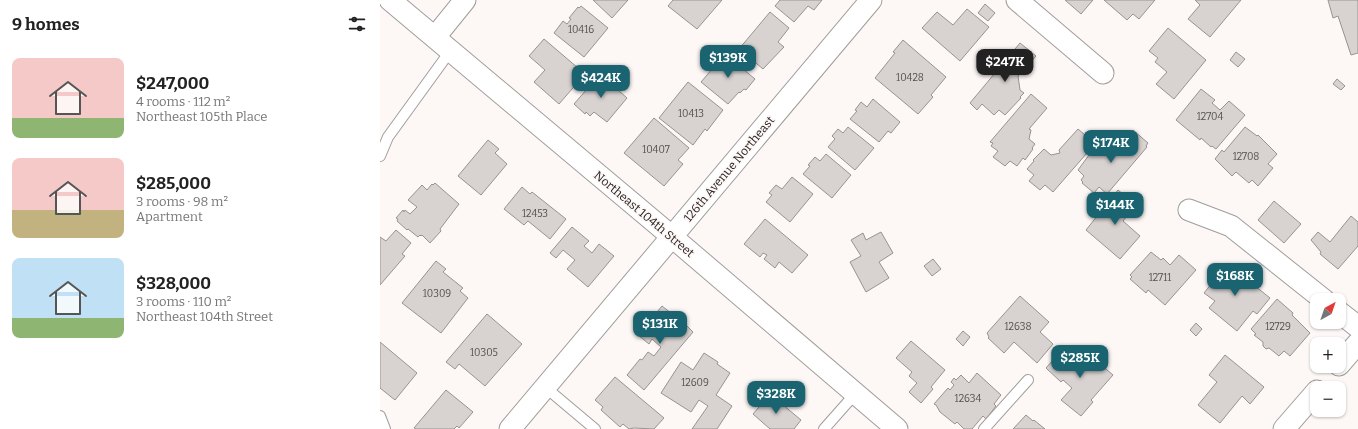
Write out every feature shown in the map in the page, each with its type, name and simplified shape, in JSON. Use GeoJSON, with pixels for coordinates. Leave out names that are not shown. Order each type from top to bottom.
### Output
{"type":"FeatureCollection","features":[{"type":"Feature","properties":{"kind":"street","name":"Northeast 104th Street"},"geometry":{"type":"LineString","coordinates":[[390,0],[451,50],[897,429]]}},
{"type":"Feature","properties":{"kind":"street"},"geometry":{"type":"LineString","coordinates":[[434,37],[465,0]]}},
{"type":"Feature","properties":{"kind":"street","name":"126th Avenue Northeast"},"geometry":{"type":"LineString","coordinates":[[510,429],[871,0]]}},
{"type":"Feature","properties":{"kind":"street"},"geometry":{"type":"LineString","coordinates":[[1017,0],[1103,73]]}},
{"type":"Feature","properties":{"kind":"street"},"geometry":{"type":"LineString","coordinates":[[1188,210],[1231,226],[1315,293]]}},
{"type":"Feature","properties":{"kind":"street"},"geometry":{"type":"LineString","coordinates":[[1346,318],[1358,327]]}},
{"type":"Feature","properties":{"kind":"street"},"geometry":{"type":"LineString","coordinates":[[1346,358],[1358,343]]}},
{"type":"Feature","properties":{"kind":"street"},"geometry":{"type":"LineString","coordinates":[[1326,381],[1333,373]]}},
{"type":"Feature","properties":{"kind":"street"},"geometry":{"type":"LineString","coordinates":[[1284,429],[1310,399]]}},
{"type":"Feature","properties":{"kind":"lane"},"geometry":{"type":"LineString","coordinates":[[380,156],[388,137],[451,50]]}},
{"type":"Feature","properties":{"kind":"lane"},"geometry":{"type":"LineString","coordinates":[[984,429],[1028,380]]}},
{"type":"Feature","properties":{"kind":"lane"},"geometry":{"type":"LineString","coordinates":[[546,387],[595,429]]}},
{"type":"Feature","properties":{"kind":"lane"},"geometry":{"type":"LineString","coordinates":[[824,429],[855,394]]}},
{"type":"Feature","properties":{"kind":"lane"},"geometry":{"type":"LineString","coordinates":[[380,416],[385,429]]}},
{"type":"Feature","properties":{"kind":"building"},"geometry":{"type":"Polygon","coordinates":[[[593,0],[628,0],[612,18],[593,0]]]}},
{"type":"Feature","properties":{"kind":"building"},"geometry":{"type":"Polygon","coordinates":[[[673,0],[722,0],[697,29],[668,6],[673,0]]]}},
{"type":"Feature","properties":{"kind":"building"},"geometry":{"type":"Polygon","coordinates":[[[780,0],[822,0],[814,10],[808,6],[794,22],[775,6],[780,0]]]}},
{"type":"Feature","properties":{"kind":"building"},"geometry":{"type":"Polygon","coordinates":[[[1065,0],[1093,0],[1081,14],[1065,0]]]}},
{"type":"Feature","properties":{"kind":"building"},"geometry":{"type":"Polygon","coordinates":[[[1104,0],[1155,0],[1139,19],[1133,14],[1127,20],[1104,0]]]}},
{"type":"Feature","properties":{"kind":"building"},"geometry":{"type":"Polygon","coordinates":[[[1195,0],[1241,0],[1210,37],[1188,19],[1200,5],[1195,0]]]}},
{"type":"Feature","properties":{"kind":"building"},"geometry":{"type":"Polygon","coordinates":[[[1328,0],[1358,0],[1358,53],[1351,55],[1338,16],[1333,18],[1328,0]]]}},
{"type":"Feature","properties":{"kind":"building"},"geometry":{"type":"Polygon","coordinates":[[[985,4],[995,13],[988,21],[978,13],[985,4]]]}},
{"type":"Feature","properties":{"kind":"building"},"geometry":{"type":"Polygon","coordinates":[[[581,6],[608,28],[584,57],[554,33],[563,21],[567,24],[571,19],[569,18],[578,7],[579,8],[581,6]]]}},
{"type":"Feature","properties":{"kind":"building"},"geometry":{"type":"Polygon","coordinates":[[[967,9],[989,27],[960,61],[922,28],[937,12],[953,25],[967,9]]]}},
{"type":"Feature","properties":{"kind":"building"},"geometry":{"type":"Polygon","coordinates":[[[770,12],[789,28],[778,42],[784,47],[763,69],[739,49],[770,12]]]}},
{"type":"Feature","properties":{"kind":"building"},"geometry":{"type":"Polygon","coordinates":[[[1168,28],[1206,60],[1174,99],[1156,84],[1167,72],[1155,62],[1158,58],[1149,51],[1168,28]]]}},
{"type":"Feature","properties":{"kind":"building"},"geometry":{"type":"Polygon","coordinates":[[[544,39],[585,74],[559,104],[534,82],[545,70],[529,56],[544,39]]]}},
{"type":"Feature","properties":{"kind":"building"},"geometry":{"type":"Polygon","coordinates":[[[903,40],[946,77],[931,95],[933,97],[918,114],[875,78],[895,53],[893,52],[903,40]]]}},
{"type":"Feature","properties":{"kind":"building"},"geometry":{"type":"Polygon","coordinates":[[[1020,43],[1036,56],[1018,76],[1020,90],[1024,93],[1020,97],[1021,98],[1005,115],[999,110],[994,115],[982,104],[977,110],[970,103],[1020,43]]]}},
{"type":"Feature","properties":{"kind":"building"},"geometry":{"type":"Polygon","coordinates":[[[1236,52],[1245,59],[1238,67],[1230,60],[1236,52]]]}},
{"type":"Feature","properties":{"kind":"building"},"geometry":{"type":"Polygon","coordinates":[[[725,54],[755,79],[746,90],[744,89],[740,93],[739,92],[728,104],[701,82],[725,54]]]}},
{"type":"Feature","properties":{"kind":"building"},"geometry":{"type":"Polygon","coordinates":[[[600,74],[627,98],[607,122],[594,112],[590,116],[586,112],[585,114],[574,104],[600,74]]]}},
{"type":"Feature","properties":{"kind":"building"},"geometry":{"type":"Polygon","coordinates":[[[1337,79],[1345,86],[1341,90],[1333,84],[1337,79]]]}},
{"type":"Feature","properties":{"kind":"building"},"geometry":{"type":"Polygon","coordinates":[[[688,82],[723,110],[707,131],[705,129],[693,145],[659,118],[688,82]]]}},
{"type":"Feature","properties":{"kind":"building"},"geometry":{"type":"Polygon","coordinates":[[[1201,89],[1215,100],[1212,103],[1220,110],[1229,101],[1245,115],[1216,149],[1212,146],[1211,147],[1201,138],[1200,140],[1176,120],[1201,89]]]}},
{"type":"Feature","properties":{"kind":"building"},"geometry":{"type":"Polygon","coordinates":[[[1031,94],[1047,108],[1029,129],[1031,130],[1029,139],[1035,144],[1025,160],[1023,158],[1017,166],[1010,161],[1005,166],[993,157],[998,151],[991,146],[993,143],[990,142],[1031,94]]]}},
{"type":"Feature","properties":{"kind":"building"},"geometry":{"type":"Polygon","coordinates":[[[873,99],[900,122],[891,133],[888,131],[879,142],[850,119],[857,111],[855,110],[861,102],[867,107],[873,99]]]}},
{"type":"Feature","properties":{"kind":"building"},"geometry":{"type":"Polygon","coordinates":[[[654,118],[689,148],[678,160],[683,164],[664,186],[624,153],[654,118]]]}},
{"type":"Feature","properties":{"kind":"building"},"geometry":{"type":"Polygon","coordinates":[[[848,127],[874,148],[855,170],[828,147],[835,139],[832,136],[838,129],[843,133],[848,127]]]}},
{"type":"Feature","properties":{"kind":"building"},"geometry":{"type":"Polygon","coordinates":[[[1245,127],[1257,136],[1258,135],[1277,154],[1268,164],[1273,168],[1258,186],[1252,180],[1249,183],[1236,172],[1232,176],[1215,159],[1222,150],[1224,152],[1245,127]]]}},
{"type":"Feature","properties":{"kind":"building"},"geometry":{"type":"Polygon","coordinates":[[[1078,129],[1092,141],[1091,143],[1094,145],[1053,192],[1045,185],[1040,190],[1029,181],[1034,175],[1027,169],[1034,161],[1033,160],[1044,149],[1051,155],[1060,153],[1059,150],[1078,129]]]}},
{"type":"Feature","properties":{"kind":"building"},"geometry":{"type":"Polygon","coordinates":[[[1133,130],[1148,143],[1146,146],[1147,147],[1107,194],[1099,187],[1094,193],[1082,183],[1083,182],[1081,180],[1084,176],[1078,170],[1092,151],[1094,152],[1097,148],[1102,153],[1115,151],[1133,130]]]}},
{"type":"Feature","properties":{"kind":"building"},"geometry":{"type":"Polygon","coordinates":[[[488,140],[499,149],[495,153],[507,164],[481,195],[458,176],[488,140]]]}},
{"type":"Feature","properties":{"kind":"building"},"geometry":{"type":"Polygon","coordinates":[[[826,154],[851,175],[832,198],[803,174],[815,157],[820,161],[826,154]]]}},
{"type":"Feature","properties":{"kind":"building"},"geometry":{"type":"Polygon","coordinates":[[[792,177],[813,194],[790,222],[766,202],[772,195],[769,193],[776,185],[782,189],[792,177]]]}},
{"type":"Feature","properties":{"kind":"building"},"geometry":{"type":"Polygon","coordinates":[[[435,183],[459,204],[440,229],[441,231],[430,243],[422,235],[418,237],[408,229],[407,230],[397,221],[398,219],[396,218],[403,210],[404,212],[405,210],[410,214],[417,207],[408,200],[422,185],[427,190],[432,184],[433,185],[435,183]]]}},
{"type":"Feature","properties":{"kind":"building"},"geometry":{"type":"Polygon","coordinates":[[[522,187],[530,194],[532,192],[566,219],[550,239],[528,221],[524,225],[504,209],[522,187]]]}},
{"type":"Feature","properties":{"kind":"building"},"geometry":{"type":"Polygon","coordinates":[[[1118,190],[1136,205],[1123,221],[1140,236],[1120,259],[1086,230],[1118,190]]]}},
{"type":"Feature","properties":{"kind":"building"},"geometry":{"type":"Polygon","coordinates":[[[1274,201],[1301,224],[1284,243],[1258,220],[1274,201]]]}},
{"type":"Feature","properties":{"kind":"building"},"geometry":{"type":"Polygon","coordinates":[[[1351,216],[1358,222],[1358,246],[1338,269],[1320,254],[1321,252],[1311,240],[1318,232],[1330,242],[1351,216]]]}},
{"type":"Feature","properties":{"kind":"building"},"geometry":{"type":"Polygon","coordinates":[[[765,219],[808,255],[792,273],[779,262],[775,268],[764,259],[767,255],[763,253],[760,257],[744,244],[765,219]]]}},
{"type":"Feature","properties":{"kind":"building"},"geometry":{"type":"Polygon","coordinates":[[[572,227],[589,241],[584,246],[592,253],[599,244],[614,256],[588,287],[567,269],[575,260],[563,250],[556,258],[550,253],[572,227]]]}},
{"type":"Feature","properties":{"kind":"building"},"geometry":{"type":"Polygon","coordinates":[[[396,230],[411,243],[402,254],[405,256],[380,285],[380,237],[386,241],[396,230]]]}},
{"type":"Feature","properties":{"kind":"building"},"geometry":{"type":"Polygon","coordinates":[[[881,232],[893,253],[879,262],[889,278],[866,292],[850,262],[861,256],[851,240],[863,233],[866,240],[881,232]]]}},
{"type":"Feature","properties":{"kind":"building"},"geometry":{"type":"Polygon","coordinates":[[[1151,252],[1161,260],[1163,258],[1170,265],[1179,255],[1196,270],[1165,305],[1148,290],[1146,293],[1130,279],[1132,277],[1130,275],[1151,252]]]}},
{"type":"Feature","properties":{"kind":"building"},"geometry":{"type":"Polygon","coordinates":[[[933,259],[941,269],[932,276],[924,266],[933,259]]]}},
{"type":"Feature","properties":{"kind":"building"},"geometry":{"type":"Polygon","coordinates":[[[436,261],[446,269],[443,272],[463,288],[460,291],[468,298],[441,333],[402,303],[436,261]]]}},
{"type":"Feature","properties":{"kind":"building"},"geometry":{"type":"Polygon","coordinates":[[[1228,263],[1242,274],[1240,276],[1254,288],[1255,286],[1270,298],[1257,314],[1253,311],[1237,331],[1209,308],[1215,301],[1204,293],[1228,263]]]}},
{"type":"Feature","properties":{"kind":"building"},"geometry":{"type":"Polygon","coordinates":[[[1020,296],[1049,322],[1040,332],[1053,344],[1037,363],[1014,342],[1004,353],[988,338],[987,333],[1020,296]]]}},
{"type":"Feature","properties":{"kind":"building"},"geometry":{"type":"Polygon","coordinates":[[[1277,299],[1293,313],[1292,315],[1310,333],[1290,356],[1284,351],[1279,356],[1269,348],[1266,349],[1263,346],[1263,342],[1254,335],[1256,334],[1251,329],[1277,299]]]}},
{"type":"Feature","properties":{"kind":"building"},"geometry":{"type":"Polygon","coordinates":[[[662,306],[672,314],[673,312],[686,323],[685,324],[693,332],[644,390],[627,375],[648,352],[654,356],[661,347],[652,339],[649,344],[638,335],[662,306]]]}},
{"type":"Feature","properties":{"kind":"building"},"geometry":{"type":"Polygon","coordinates":[[[487,314],[522,344],[485,386],[459,364],[455,369],[446,362],[487,314]]]}},
{"type":"Feature","properties":{"kind":"building"},"geometry":{"type":"Polygon","coordinates":[[[1196,323],[1202,329],[1196,336],[1190,330],[1196,323]]]}},
{"type":"Feature","properties":{"kind":"building"},"geometry":{"type":"Polygon","coordinates":[[[963,331],[970,337],[963,346],[956,339],[963,331]]]}},
{"type":"Feature","properties":{"kind":"building"},"geometry":{"type":"Polygon","coordinates":[[[911,341],[945,370],[931,387],[933,389],[921,403],[909,392],[917,383],[909,376],[912,372],[896,358],[911,341]]]}},
{"type":"Feature","properties":{"kind":"building"},"geometry":{"type":"Polygon","coordinates":[[[380,342],[417,373],[395,400],[380,388],[380,342]]]}},
{"type":"Feature","properties":{"kind":"building"},"geometry":{"type":"Polygon","coordinates":[[[1062,350],[1076,362],[1085,351],[1113,375],[1091,400],[1093,402],[1081,416],[1061,400],[1072,388],[1063,380],[1061,382],[1046,368],[1062,350]]]}},
{"type":"Feature","properties":{"kind":"building"},"geometry":{"type":"Polygon","coordinates":[[[704,353],[718,362],[717,364],[730,373],[716,395],[732,406],[717,429],[692,429],[708,406],[699,400],[691,412],[661,393],[681,362],[693,370],[704,353]]]}},
{"type":"Feature","properties":{"kind":"building"},"geometry":{"type":"Polygon","coordinates":[[[1225,355],[1264,387],[1250,404],[1242,396],[1220,423],[1198,405],[1217,382],[1209,375],[1225,355]]]}},
{"type":"Feature","properties":{"kind":"building"},"geometry":{"type":"Polygon","coordinates":[[[977,373],[1001,395],[994,404],[996,406],[986,419],[983,416],[972,429],[964,429],[957,422],[955,424],[940,412],[934,404],[948,388],[950,390],[954,385],[951,382],[954,378],[956,380],[961,375],[969,383],[977,373]]]}},
{"type":"Feature","properties":{"kind":"building"},"geometry":{"type":"Polygon","coordinates":[[[615,377],[664,418],[654,429],[629,429],[623,424],[620,427],[601,410],[603,407],[595,400],[615,377]]]}},
{"type":"Feature","properties":{"kind":"building"},"geometry":{"type":"Polygon","coordinates":[[[446,390],[473,412],[459,428],[457,426],[454,429],[414,428],[446,390]]]}},
{"type":"Feature","properties":{"kind":"building"},"geometry":{"type":"Polygon","coordinates":[[[770,394],[801,420],[794,429],[770,429],[753,414],[770,394]]]}},
{"type":"Feature","properties":{"kind":"building"},"geometry":{"type":"Polygon","coordinates":[[[1026,415],[1033,421],[1034,420],[1045,429],[1013,429],[1026,415]]]}}]}
